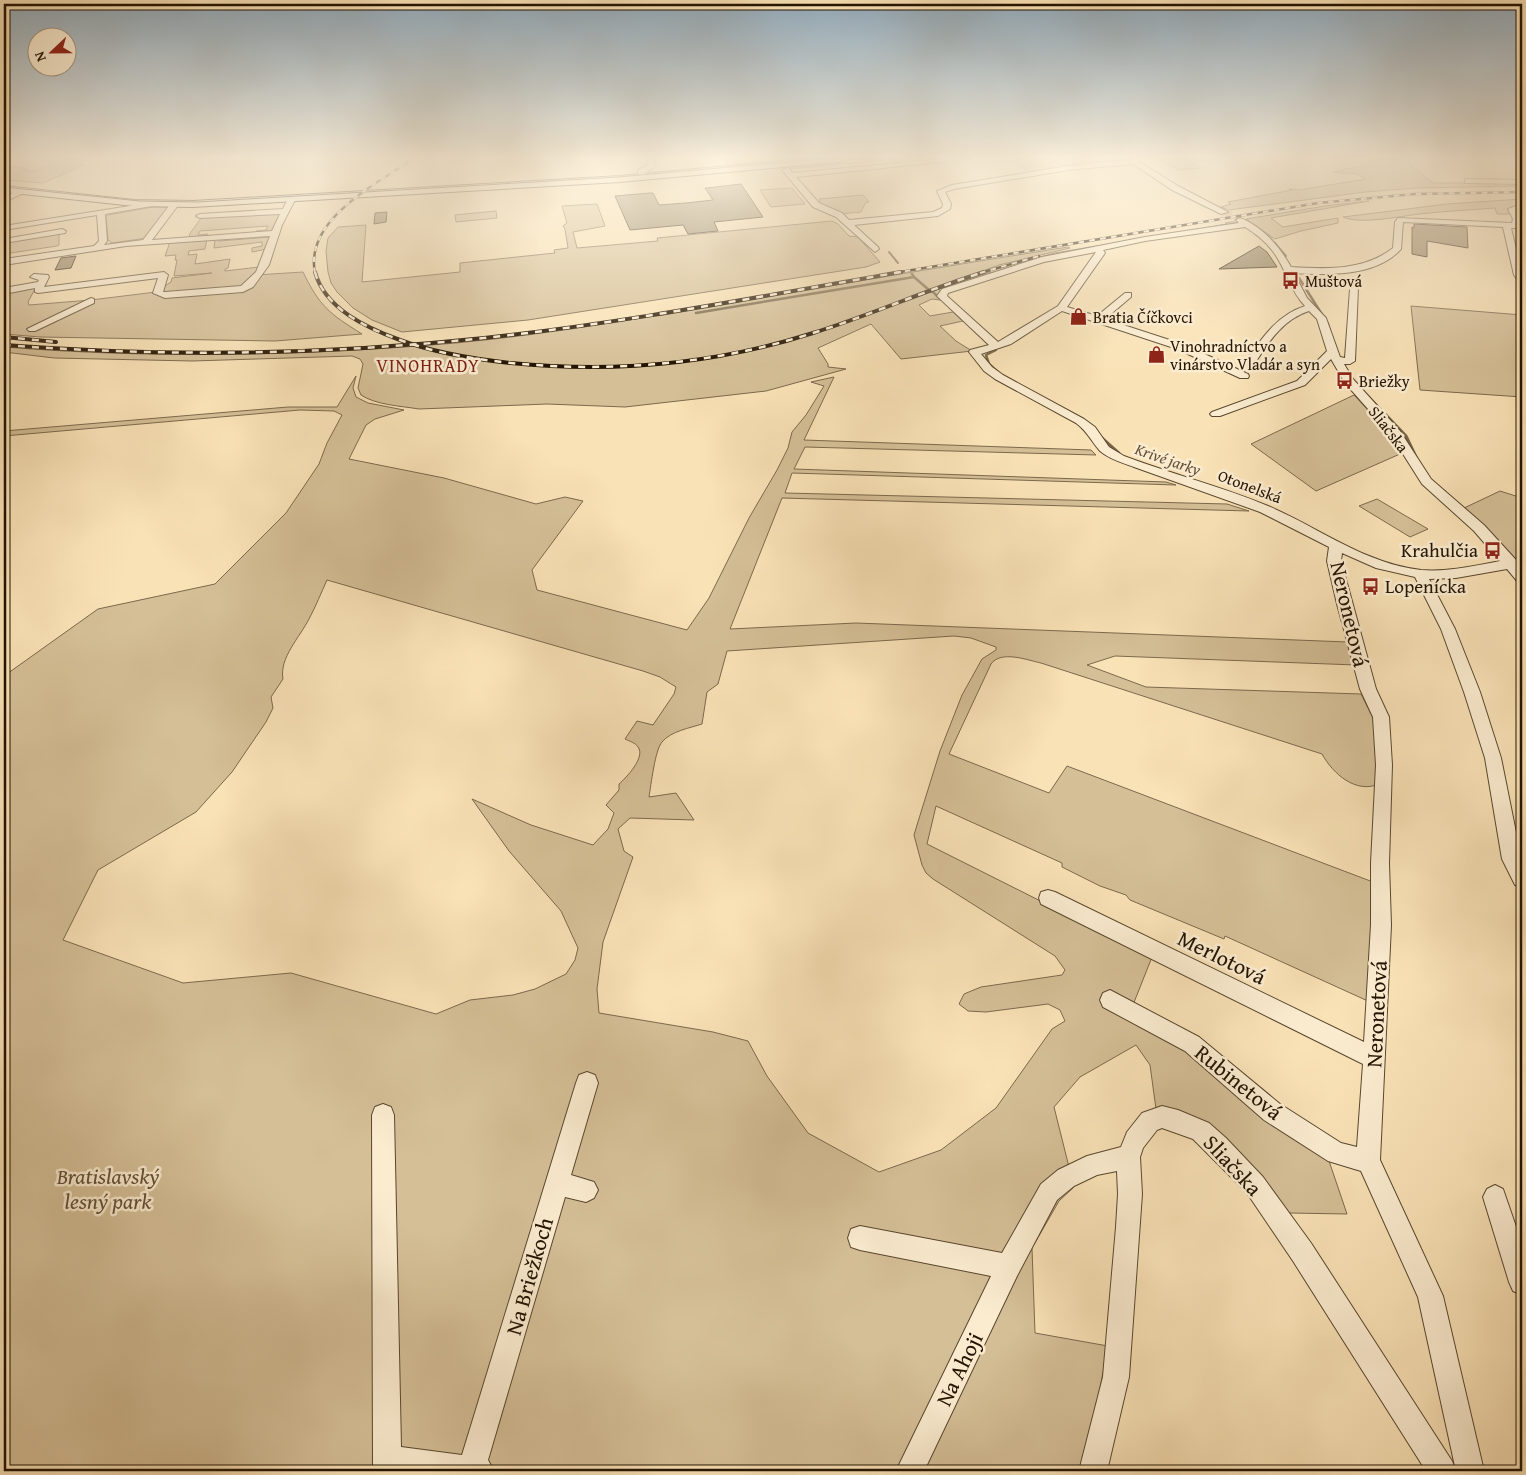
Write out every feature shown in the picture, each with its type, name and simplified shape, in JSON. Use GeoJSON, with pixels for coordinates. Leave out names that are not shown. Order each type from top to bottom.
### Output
{"type":"FeatureCollection","features":[{"type":"Feature","properties":{"kind":"street"},"geometry":{"type":"LineString","coordinates":[[51,270],[61,244],[62,228]]}},
{"type":"Feature","properties":{"kind":"street"},"geometry":{"type":"LineString","coordinates":[[98,247],[103,242],[102,228]]}},
{"type":"Feature","properties":{"kind":"street"},"geometry":{"type":"LineString","coordinates":[[146,242],[157,228]]}},
{"type":"Feature","properties":{"kind":"street"},"geometry":{"type":"LineString","coordinates":[[4,290],[38,280],[38,290],[164,275],[158,294],[236,291],[249,287],[255,279],[270,252],[278,228]]}},
{"type":"Feature","properties":{"kind":"street"},"geometry":{"type":"LineString","coordinates":[[853,228],[875,248]]}},
{"type":"Feature","properties":{"kind":"street","name":"Sliačska"},"geometry":{"type":"LineString","coordinates":[[1098,248],[1210,228]]}},
{"type":"Feature","properties":{"kind":"street","name":"Sliačska"},"geometry":{"type":"LineString","coordinates":[[1251,228],[1270,242],[1290,270],[1303,299],[1320,318],[1334,356],[1350,381],[1396,433],[1426,481],[1479,528],[1512,564],[1522,578]]}},
{"type":"Feature","properties":{"kind":"street"},"geometry":{"type":"LineString","coordinates":[[1290,270],[1344,270],[1385,259],[1397,249],[1399,228]]}},
{"type":"Feature","properties":{"kind":"street"},"geometry":{"type":"LineString","coordinates":[[1515,228],[1518,275],[1522,280]]}},
{"type":"Feature","properties":{"kind":"street"},"geometry":{"type":"LineString","coordinates":[[4,241],[98,247],[171,240],[186,236],[275,233]]}},
{"type":"Feature","properties":{"kind":"street"},"geometry":{"type":"LineString","coordinates":[[4,262],[61,244]]}},
{"type":"Feature","properties":{"kind":"street"},"geometry":{"type":"LineString","coordinates":[[1098,248],[1101,253],[1061,308],[1022,334],[996,346],[942,296],[945,291],[1022,265],[1098,248]]}},
{"type":"Feature","properties":{"kind":"street"},"geometry":{"type":"LineString","coordinates":[[60,288],[64,278]]}},
{"type":"Feature","properties":{"kind":"street"},"geometry":{"type":"LineString","coordinates":[[68,296],[72,286]]}},
{"type":"Feature","properties":{"kind":"street"},"geometry":{"type":"LineString","coordinates":[[1216,414],[1301,383],[1334,356],[1350,361],[1355,289]]}},
{"type":"Feature","properties":{"kind":"street"},"geometry":{"type":"LineString","coordinates":[[1098,320],[1128,294]]}},
{"type":"Feature","properties":{"kind":"street"},"geometry":{"type":"LineString","coordinates":[[32,329],[91,301]]}},
{"type":"Feature","properties":{"kind":"street"},"geometry":{"type":"LineString","coordinates":[[1253,358],[1281,321],[1294,312],[1311,307]]}},
{"type":"Feature","properties":{"kind":"street"},"geometry":{"type":"LineString","coordinates":[[1061,308],[1181,347],[1244,376]]}},
{"type":"Feature","properties":{"kind":"street","name":"Otonelská"},"geometry":{"type":"LineString","coordinates":[[996,346],[974,352],[988,369],[999,377],[1080,420],[1105,449],[1120,458],[1262,508],[1299,525],[1336,546],[1388,567],[1420,574],[1445,575],[1512,564]]}},
{"type":"Feature","properties":{"kind":"street","name":"Neronetová"},"geometry":{"type":"LineString","coordinates":[[1336,546],[1334,561],[1344,604],[1368,689],[1381,717],[1384,766],[1380,863],[1381,925],[1368,1161],[1430,1296],[1470,1471]]}},
{"type":"Feature","properties":{"kind":"street"},"geometry":{"type":"LineString","coordinates":[[1420,574],[1448,629],[1472,692],[1493,758],[1511,858],[1522,879]]}},
{"type":"Feature","properties":{"kind":"street","name":"Merlotová"},"geometry":{"type":"LineString","coordinates":[[1048,898],[1375,1059]]}},
{"type":"Feature","properties":{"kind":"street","name":"Rubinetová"},"geometry":{"type":"LineString","coordinates":[[1110,1000],[1192,1044],[1272,1112],[1336,1153],[1368,1161]]}},
{"type":"Feature","properties":{"kind":"street","name":"Na Briežkoch"},"geometry":{"type":"LineString","coordinates":[[383,1115],[387,1465],[476,1470],[556,1184],[587,1083]]}},
{"type":"Feature","properties":{"kind":"street","name":"Sliačska"},"geometry":{"type":"LineString","coordinates":[[1093,1471],[1116,1377],[1129,1219],[1128,1158],[1135,1140],[1150,1121],[1162,1117],[1178,1121],[1201,1131],[1255,1185],[1276,1213],[1442,1471]]}},
{"type":"Feature","properties":{"kind":"street","name":"Na Ahoji"},"geometry":{"type":"LineString","coordinates":[[910,1471],[1008,1267],[1049,1192],[1066,1178],[1095,1164],[1128,1158]]}},
{"type":"Feature","properties":{"kind":"street"},"geometry":{"type":"LineString","coordinates":[[556,1184],[586,1190]]}},
{"type":"Feature","properties":{"kind":"street"},"geometry":{"type":"LineString","coordinates":[[1495,1196],[1522,1282]]}},
{"type":"Feature","properties":{"kind":"street"},"geometry":{"type":"LineString","coordinates":[[860,1238],[1008,1267]]}},
{"type":"Feature","properties":{"kind":"green space"},"geometry":{"type":"Polygon","coordinates":[[[107,228],[154,228],[147,238],[112,243],[108,240],[107,228]]]}},
{"type":"Feature","properties":{"kind":"green space"},"geometry":{"type":"Polygon","coordinates":[[[194,228],[243,228],[200,231],[198,235],[208,234],[206,237],[191,237],[189,235],[194,228]]]}},
{"type":"Feature","properties":{"kind":"green space"},"geometry":{"type":"Polygon","coordinates":[[[267,228],[274,228],[272,232],[255,234],[256,231],[266,230],[267,228]]]}},
{"type":"Feature","properties":{"kind":"green space"},"geometry":{"type":"Polygon","coordinates":[[[337,228],[366,228],[362,282],[460,272],[460,263],[555,253],[554,250],[568,248],[565,229],[595,228],[573,232],[577,248],[658,241],[657,238],[762,228],[842,228],[849,236],[858,237],[880,262],[866,267],[528,320],[402,332],[372,320],[353,308],[337,292],[331,283],[328,272],[326,251],[328,238],[337,228]]]}},
{"type":"Feature","properties":{"kind":"green space"},"geometry":{"type":"Polygon","coordinates":[[[1206,228],[1143,239],[993,274],[990,272],[941,288],[990,271],[1055,253],[1206,228]]]}},
{"type":"Feature","properties":{"kind":"green space"},"geometry":{"type":"Polygon","coordinates":[[[1259,228],[1316,228],[1301,231],[1275,239],[1259,228]]]}},
{"type":"Feature","properties":{"kind":"green space"},"geometry":{"type":"Polygon","coordinates":[[[59,233],[59,245],[57,246],[4,254],[4,241],[59,233]]]}},
{"type":"Feature","properties":{"kind":"green space"},"geometry":{"type":"Polygon","coordinates":[[[270,237],[267,249],[252,252],[252,248],[262,246],[262,242],[214,248],[215,239],[220,238],[219,241],[270,237]]]}},
{"type":"Feature","properties":{"kind":"green space"},"geometry":{"type":"Polygon","coordinates":[[[207,239],[205,249],[189,251],[188,255],[197,254],[195,264],[230,259],[228,268],[225,271],[259,267],[256,275],[303,272],[315,294],[327,309],[362,334],[275,341],[40,337],[4,334],[4,293],[36,287],[28,302],[29,305],[156,292],[171,282],[172,278],[212,273],[174,276],[176,255],[165,256],[170,242],[207,239]]]}},
{"type":"Feature","properties":{"kind":"green space"},"geometry":{"type":"Polygon","coordinates":[[[1070,248],[999,265],[928,291],[931,293],[938,289],[942,292],[942,299],[932,299],[919,305],[930,316],[953,312],[963,321],[940,326],[956,341],[972,351],[901,359],[871,324],[818,348],[828,367],[846,369],[766,391],[625,407],[547,404],[419,409],[389,405],[361,395],[358,388],[363,364],[360,359],[352,356],[192,361],[54,358],[4,352],[4,347],[117,353],[286,353],[456,343],[600,325],[1070,248]]]}},
{"type":"Feature","properties":{"kind":"green space"},"geometry":{"type":"Polygon","coordinates":[[[1411,306],[1522,315],[1522,397],[1420,390],[1411,306]]]}},
{"type":"Feature","properties":{"kind":"green space","name":"Bratislavský lesný park"},"geometry":{"type":"Polygon","coordinates":[[[356,376],[353,388],[356,397],[368,403],[404,410],[375,419],[366,425],[349,459],[444,478],[536,504],[565,497],[583,501],[532,570],[537,590],[687,630],[709,598],[749,518],[777,470],[788,448],[792,432],[806,415],[824,386],[811,382],[834,377],[804,440],[1091,450],[1096,455],[805,447],[794,469],[1166,482],[1176,485],[792,473],[785,493],[1227,504],[1249,511],[782,498],[730,629],[856,623],[1348,642],[1356,665],[1115,656],[1087,665],[1146,687],[1361,694],[1374,720],[1379,784],[1362,786],[1346,780],[1332,769],[1322,754],[1041,663],[1014,657],[1001,658],[991,664],[949,754],[1049,793],[1067,766],[1373,882],[1370,1002],[1225,936],[1224,939],[1130,900],[1126,895],[1100,886],[1062,867],[1062,863],[936,806],[927,844],[1152,957],[1129,1015],[1190,1050],[1327,1155],[1347,1214],[1289,1213],[1214,1130],[1194,1117],[1178,1112],[1156,1109],[1150,1065],[1136,1045],[1080,1077],[1054,1107],[1074,1187],[1059,1201],[1032,1248],[1035,1333],[1108,1346],[1088,1452],[1082,1471],[4,1471],[4,676],[98,609],[215,584],[286,513],[319,464],[327,443],[342,415],[334,411],[300,410],[4,436],[4,431],[288,407],[337,407],[356,376]],[[327,580],[309,619],[284,663],[283,679],[271,697],[273,708],[266,722],[232,772],[196,812],[98,870],[63,940],[183,983],[291,973],[436,1014],[470,1000],[513,995],[535,989],[566,974],[575,960],[578,948],[561,911],[509,851],[472,799],[531,825],[593,845],[608,829],[614,813],[606,805],[619,790],[619,784],[634,767],[639,756],[640,751],[637,746],[625,739],[637,721],[653,725],[674,694],[676,687],[660,677],[643,671],[327,580]],[[954,636],[727,651],[718,684],[707,692],[702,724],[670,735],[662,742],[657,752],[649,797],[676,793],[694,820],[630,818],[618,829],[624,851],[633,857],[603,942],[597,989],[599,1013],[713,1032],[748,1041],[767,1076],[808,1133],[879,1172],[941,1150],[996,1108],[1052,1029],[1065,1021],[1060,1010],[1048,1004],[986,1012],[968,1011],[959,1004],[964,994],[981,987],[1062,975],[1065,970],[1055,956],[933,879],[926,873],[922,865],[914,835],[940,751],[962,695],[982,659],[996,650],[996,647],[971,638],[954,636]]]}},
{"type":"Feature","properties":{"kind":"green space"},"geometry":{"type":"Polygon","coordinates":[[[1354,395],[1386,429],[1400,454],[1316,491],[1251,444],[1354,395]]]}},
{"type":"Feature","properties":{"kind":"green space"},"geometry":{"type":"Polygon","coordinates":[[[1500,491],[1522,498],[1522,566],[1490,532],[1462,509],[1500,491]]]}},
{"type":"Feature","properties":{"kind":"green space"},"geometry":{"type":"Polygon","coordinates":[[[1377,499],[1428,529],[1410,537],[1359,506],[1377,499]]]}},
{"type":"Feature","properties":{"kind":"building"},"geometry":{"type":"Polygon","coordinates":[[[629,228],[653,228],[630,230],[629,228]]]}},
{"type":"Feature","properties":{"kind":"building"},"geometry":{"type":"Polygon","coordinates":[[[685,228],[717,228],[718,231],[688,234],[685,228]]]}},
{"type":"Feature","properties":{"kind":"building"},"geometry":{"type":"Polygon","coordinates":[[[1412,228],[1467,228],[1468,248],[1427,241],[1427,257],[1412,254],[1412,228]]]}},
{"type":"Feature","properties":{"kind":"building"},"geometry":{"type":"Polygon","coordinates":[[[1259,246],[1267,252],[1277,267],[1219,269],[1259,246]]]}},
{"type":"Feature","properties":{"kind":"building"},"geometry":{"type":"Polygon","coordinates":[[[76,256],[71,268],[55,270],[61,258],[76,256]]]}},
{"type":"Feature","properties":{"kind":"waterway"},"geometry":{"type":"LineString","coordinates":[[1268,236],[1272,240]]}},
{"type":"Feature","properties":{"kind":"waterway"},"geometry":{"type":"LineString","coordinates":[[1274,242],[1286,256]]}},
{"type":"Feature","properties":{"kind":"waterway"},"geometry":{"type":"LineString","coordinates":[[889,252],[898,263]]}},
{"type":"Feature","properties":{"kind":"waterway"},"geometry":{"type":"LineString","coordinates":[[696,313],[914,277]]}},
{"type":"Feature","properties":{"kind":"waterway"},"geometry":{"type":"LineString","coordinates":[[914,277],[929,290]]}},
{"type":"Feature","properties":{"kind":"waterway"},"geometry":{"type":"LineString","coordinates":[[1299,278],[1328,324],[1333,342]]}},
{"type":"Feature","properties":{"kind":"waterway","name":"Krivé jarky"},"geometry":{"type":"LineString","coordinates":[[933,292],[940,299]]}},
{"type":"Feature","properties":{"kind":"waterway","name":"Krivé jarky"},"geometry":{"type":"LineString","coordinates":[[996,350],[986,355],[989,364],[998,372]]}},
{"type":"Feature","properties":{"kind":"waterway"},"geometry":{"type":"LineString","coordinates":[[1367,395],[1387,416]]}},
{"type":"Feature","properties":{"kind":"waterway"},"geometry":{"type":"LineString","coordinates":[[1386,415],[1406,436],[1417,459]]}},
{"type":"Feature","properties":{"kind":"waterway","name":"Krivé jarky"},"geometry":{"type":"LineString","coordinates":[[1101,437],[1119,453]]}},
{"type":"Feature","properties":{"kind":"railway"},"geometry":{"type":"LineString","coordinates":[[315,272],[315,254],[320,236],[326,228]]}},
{"type":"Feature","properties":{"kind":"railway"},"geometry":{"type":"LineString","coordinates":[[894,273],[1168,228]]}},
{"type":"Feature","properties":{"kind":"railway"},"geometry":{"type":"LineString","coordinates":[[980,273],[1039,256]]}},
{"type":"Feature","properties":{"kind":"railway"},"geometry":{"type":"LineString","coordinates":[[315,272],[320,285],[338,307],[374,330],[412,345]]}},
{"type":"Feature","properties":{"kind":"railway"},"geometry":{"type":"LineString","coordinates":[[412,345],[589,325],[901,272]]}},
{"type":"Feature","properties":{"kind":"railway"},"geometry":{"type":"LineString","coordinates":[[412,345],[483,360],[549,366],[625,366],[701,359],[776,344],[813,333],[984,272]]}},
{"type":"Feature","properties":{"kind":"railway"},"geometry":{"type":"LineString","coordinates":[[4,337],[56,342]]}},
{"type":"Feature","properties":{"kind":"railway"},"geometry":{"type":"LineString","coordinates":[[4,345],[184,353],[304,351],[412,345]]}},
{"type":"Feature","properties":{"kind":"place","name":"Muštová"},"geometry":{"type":"Point","coordinates":[1291,281]}},
{"type":"Feature","properties":{"kind":"place","name":"Bratia Číčkovci"},"geometry":{"type":"Point","coordinates":[1079,317]}},
{"type":"Feature","properties":{"kind":"place","name":"Vinohradníctvo a vinárstvo Vladár a syn"},"geometry":{"type":"Point","coordinates":[1156,355]}},
{"type":"Feature","properties":{"kind":"place","name":"Briežky"},"geometry":{"type":"Point","coordinates":[1345,381]}},
{"type":"Feature","properties":{"kind":"place","name":"Krahulčia"},"geometry":{"type":"Point","coordinates":[1492,550]}},
{"type":"Feature","properties":{"kind":"place","name":"Lopenícka"},"geometry":{"type":"Point","coordinates":[1371,586]}},
{"type":"Feature","properties":{"kind":"district","name":"VINOHRADY"},"geometry":{"type":"Point","coordinates":[428,366]}}]}
